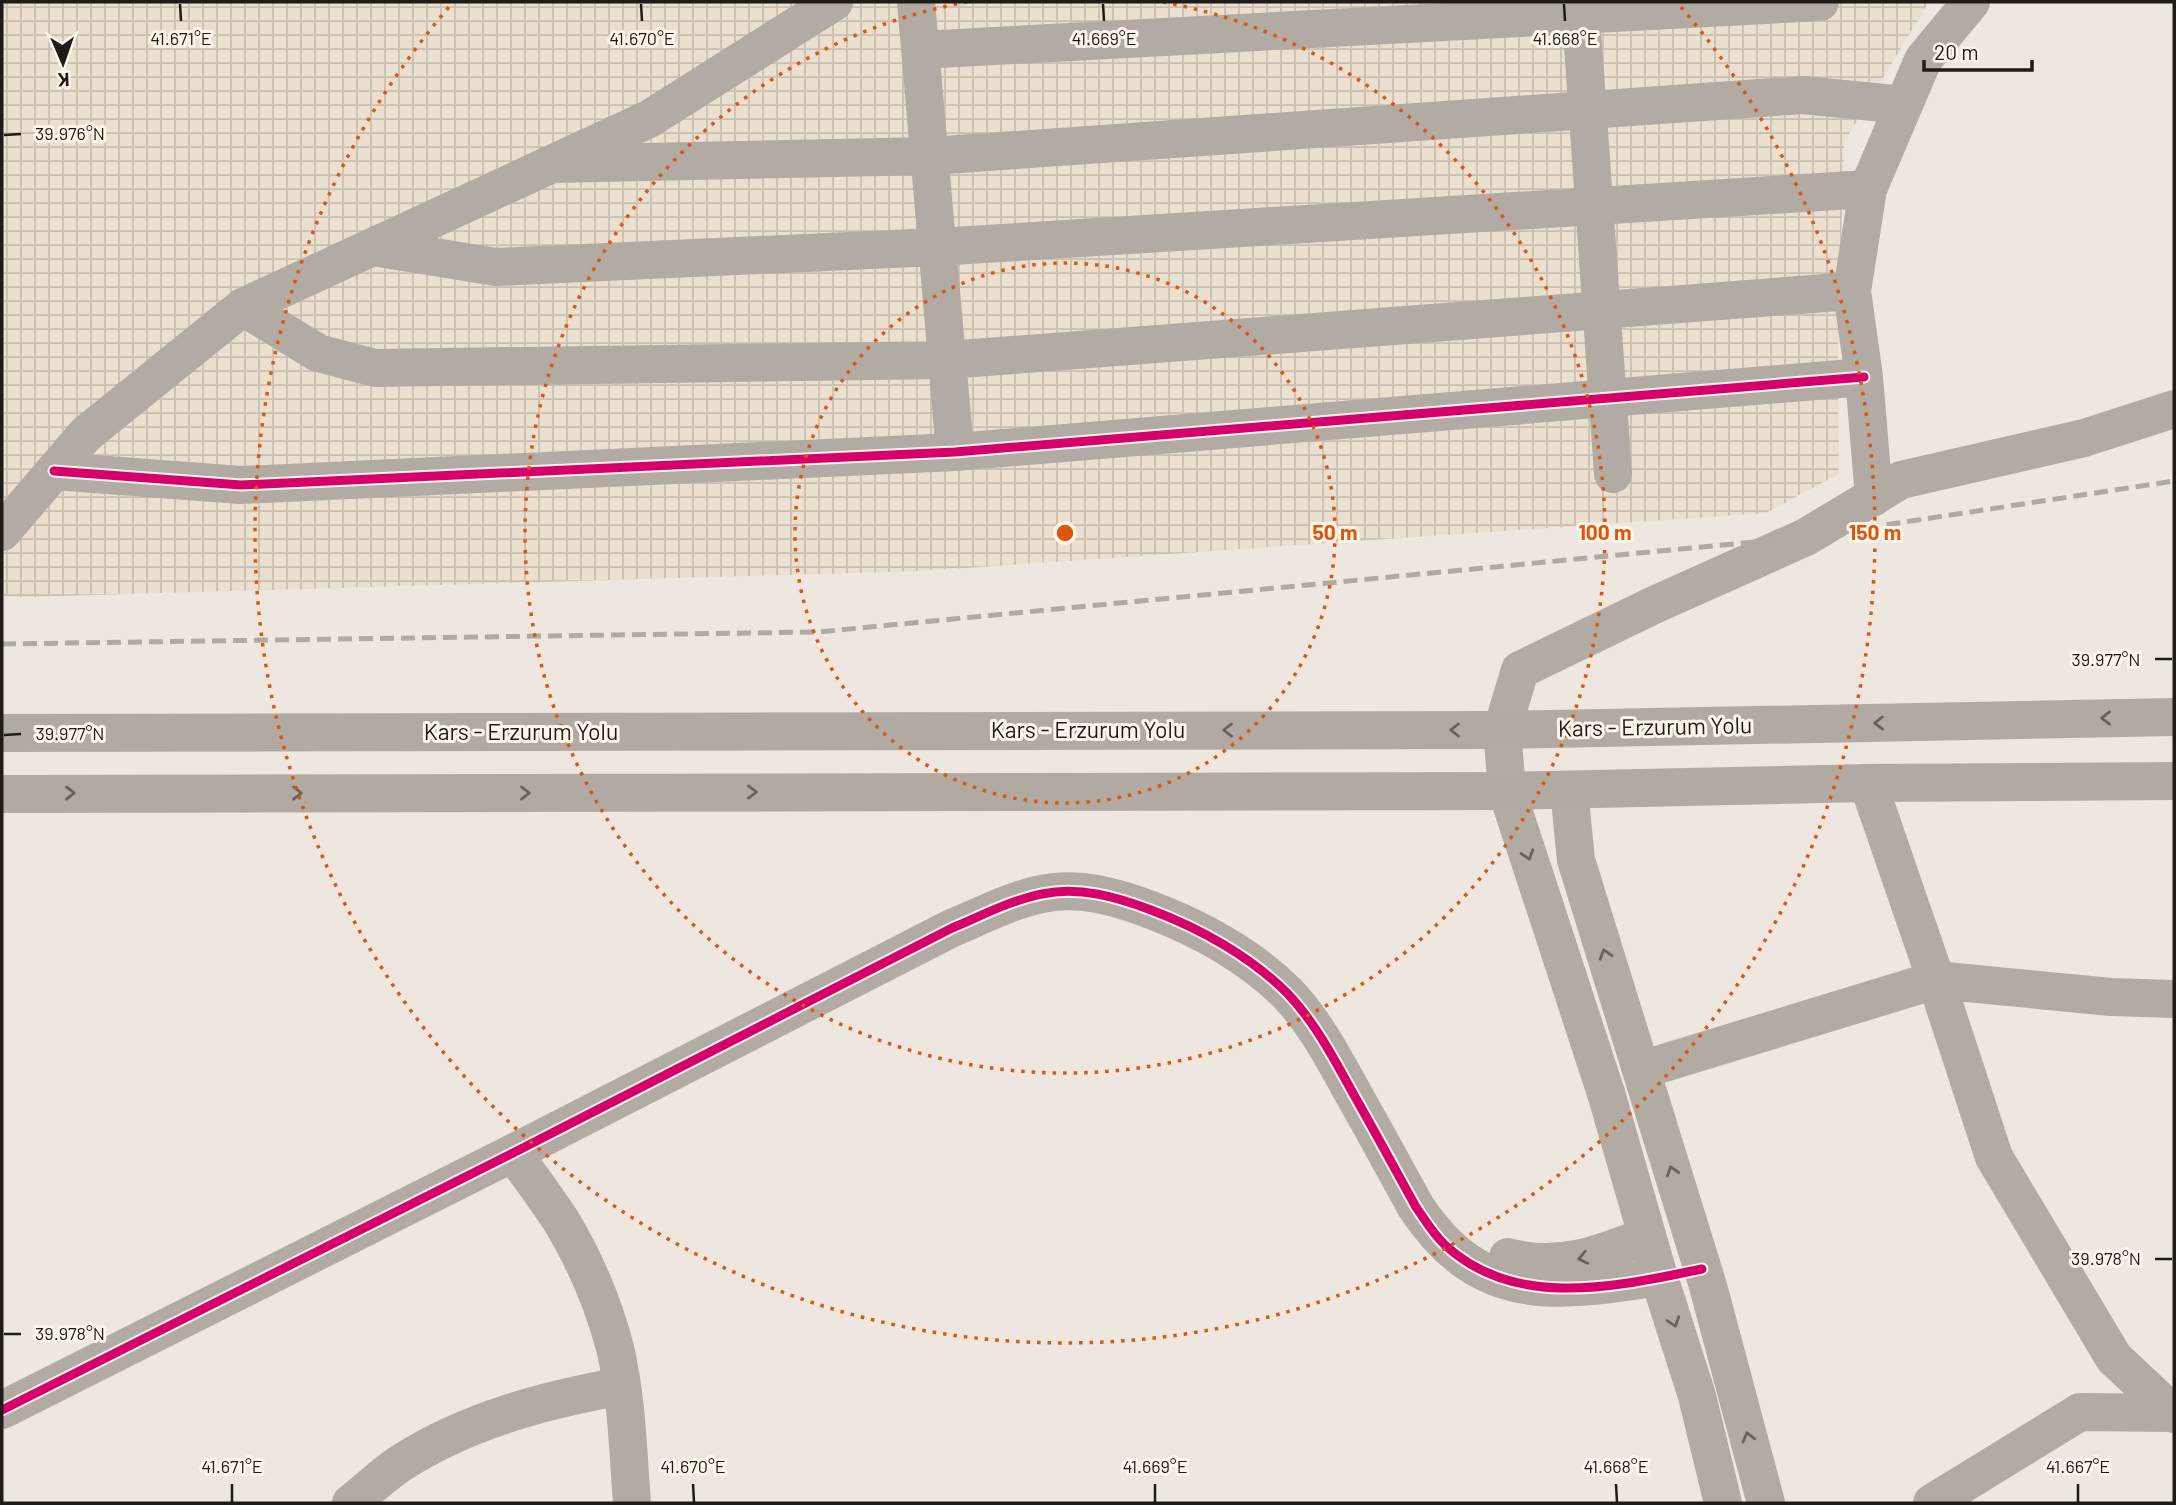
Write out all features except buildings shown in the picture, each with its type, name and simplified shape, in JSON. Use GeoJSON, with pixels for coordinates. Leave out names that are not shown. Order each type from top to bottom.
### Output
{"type":"FeatureCollection","features":[{"type":"Feature","properties":{"kind":"highway","name":"Kars - Erzurum Yolu"},"geometry":{"type":"LineString","coordinates":[[2,733],[1502,730],[2174,717]]}},
{"type":"Feature","properties":{"kind":"highway"},"geometry":{"type":"LineString","coordinates":[[2,794],[1507,791],[1868,783],[2174,781]]}},
{"type":"Feature","properties":{"kind":"street"},"geometry":{"type":"LineString","coordinates":[[2,532],[86,434],[243,307],[649,119],[834,2]]}},
{"type":"Feature","properties":{"kind":"street"},"geometry":{"type":"LineString","coordinates":[[916,2],[955,452]]}},
{"type":"Feature","properties":{"kind":"street"},"geometry":{"type":"LineString","coordinates":[[920,50],[1580,8],[1820,2]]}},
{"type":"Feature","properties":{"kind":"street"},"geometry":{"type":"LineString","coordinates":[[1874,497],[1864,377],[1852,291],[1868,189],[1923,60],[1971,2]]}},
{"type":"Feature","properties":{"kind":"street"},"geometry":{"type":"LineString","coordinates":[[1580,8],[1613,474]]}},
{"type":"Feature","properties":{"kind":"street"},"geometry":{"type":"LineString","coordinates":[[551,164],[930,156],[1803,95],[1904,106]]}},
{"type":"Feature","properties":{"kind":"street"},"geometry":{"type":"LineString","coordinates":[[373,247],[496,267],[937,247],[1868,189]]}},
{"type":"Feature","properties":{"kind":"street"},"geometry":{"type":"LineString","coordinates":[[243,307],[318,353],[375,368],[947,360],[1852,291]]}},
{"type":"Feature","properties":{"kind":"street"},"geometry":{"type":"LineString","coordinates":[[54,471],[241,485],[955,452],[1864,377]]}},
{"type":"Feature","properties":{"kind":"street"},"geometry":{"type":"LineString","coordinates":[[1723,1503],[1697,1396],[1659,1277],[1606,1093],[1507,791],[1502,730],[1520,670],[1654,605],[1807,537],[1901,481],[2084,438],[2174,409]]}},
{"type":"Feature","properties":{"kind":"street"},"geometry":{"type":"LineString","coordinates":[[1868,783],[1994,1157],[2114,1358],[2174,1413]]}},
{"type":"Feature","properties":{"kind":"street"},"geometry":{"type":"LineString","coordinates":[[1569,790],[1576,860],[1702,1269],[1766,1503]]}},
{"type":"Feature","properties":{"kind":"street"},"geometry":{"type":"LineString","coordinates":[[2,1410],[953,928],[1043,893],[1080,891],[1123,900],[1185,923],[1268,976],[1287,993],[1317,1031],[1431,1229],[1445,1244],[1479,1269],[1530,1286],[1563,1289],[1702,1269]]}},
{"type":"Feature","properties":{"kind":"street"},"geometry":{"type":"LineString","coordinates":[[1641,1070],[1936,980],[2111,997],[2174,999]]}},
{"type":"Feature","properties":{"kind":"street"},"geometry":{"type":"LineString","coordinates":[[513,1153],[563,1224],[584,1265],[614,1347],[622,1386],[632,1503]]}},
{"type":"Feature","properties":{"kind":"street"},"geometry":{"type":"LineString","coordinates":[[1402,1181],[1461,1235],[1482,1247],[1518,1259],[1542,1263],[1603,1253],[1687,1220]]}},
{"type":"Feature","properties":{"kind":"street"},"geometry":{"type":"LineString","coordinates":[[351,1503],[401,1463],[479,1423],[521,1408],[571,1395],[622,1386]]}},
{"type":"Feature","properties":{"kind":"street"},"geometry":{"type":"LineString","coordinates":[[1932,1503],[2080,1412],[2174,1413]]}},
{"type":"Feature","properties":{"kind":"shaded area"},"geometry":{"type":"Polygon","coordinates":[[[2,2],[1929,2],[1844,142],[1838,359],[1839,474],[1766,513],[922,571],[27,597],[2,596],[2,2]]]}},
{"type":"Feature","properties":{"kind":"railway"},"geometry":{"type":"LineString","coordinates":[[2,644],[818,632],[1806,537],[2174,481]]}},
{"type":"Feature","properties":{"kind":"cycle path"},"geometry":{"type":"LineString","coordinates":[[54,471],[241,485],[955,452],[1864,377]]}},
{"type":"Feature","properties":{"kind":"cycle path"},"geometry":{"type":"LineString","coordinates":[[2,1410],[952,928],[1019,900],[1056,892],[1084,892],[1111,897],[1169,917],[1223,944],[1273,980],[1297,1004],[1324,1041],[1429,1227],[1445,1245],[1473,1266],[1503,1279],[1535,1286],[1569,1288],[1636,1282],[1702,1269]]}}]}
